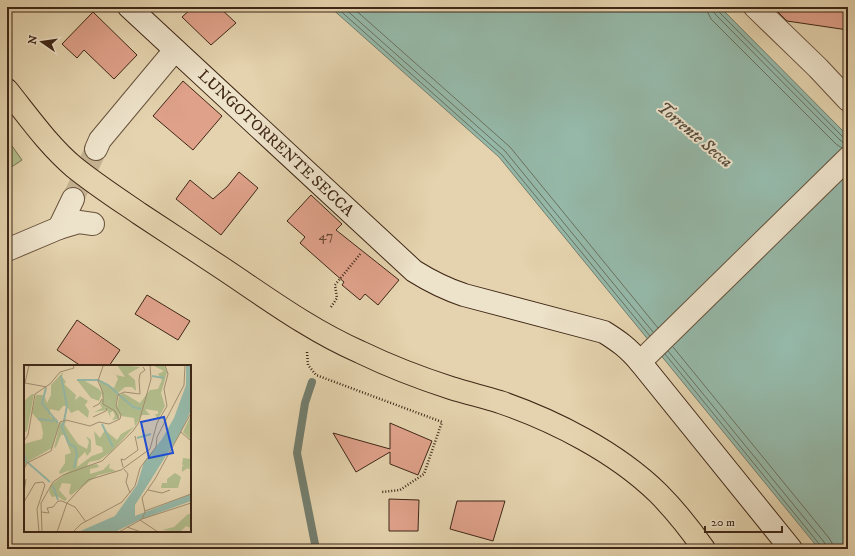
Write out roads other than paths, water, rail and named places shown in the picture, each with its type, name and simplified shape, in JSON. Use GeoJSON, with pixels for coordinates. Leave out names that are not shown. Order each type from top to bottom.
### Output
{"type":"FeatureCollection","features":[{"type":"Feature","properties":{"kind":"highway"},"geometry":{"type":"LineString","coordinates":[[7,90],[56,149],[74,166],[112,194],[307,325],[358,352],[386,364],[452,388],[500,402],[539,417],[592,444],[632,471],[657,493],[693,533],[704,549]]}},
{"type":"Feature","properties":{"kind":"main road","name":"LUNGOTORRENTE SECCA"},"geometry":{"type":"LineString","coordinates":[[129,7],[414,271],[443,288],[464,295],[604,332],[630,350],[791,549]]}},
{"type":"Feature","properties":{"kind":"main road"},"geometry":{"type":"LineString","coordinates":[[755,7],[818,68],[848,100]]}},
{"type":"Feature","properties":{"kind":"main road"},"geometry":{"type":"LineString","coordinates":[[96,149],[100,140],[175,50]]}},
{"type":"Feature","properties":{"kind":"main road"},"geometry":{"type":"LineString","coordinates":[[640,362],[848,158]]}},
{"type":"Feature","properties":{"kind":"main road"},"geometry":{"type":"LineString","coordinates":[[59,228],[73,199]]}},
{"type":"Feature","properties":{"kind":"main road"},"geometry":{"type":"LineString","coordinates":[[7,250],[59,228],[79,222],[93,224]]}},
{"type":"Feature","properties":{"kind":"water","name":"Torrente Secca"},"geometry":{"type":"Polygon","coordinates":[[[330,7],[720,7],[848,136],[848,549],[819,549],[499,157],[330,7]]]}},
{"type":"Feature","properties":{"kind":"waterway"},"geometry":{"type":"LineString","coordinates":[[312,382],[305,403],[297,453],[316,549]]}},
{"type":"Feature","properties":{"kind":"tunnel"},"geometry":{"type":"LineString","coordinates":[[73,199],[96,149]]}}]}
